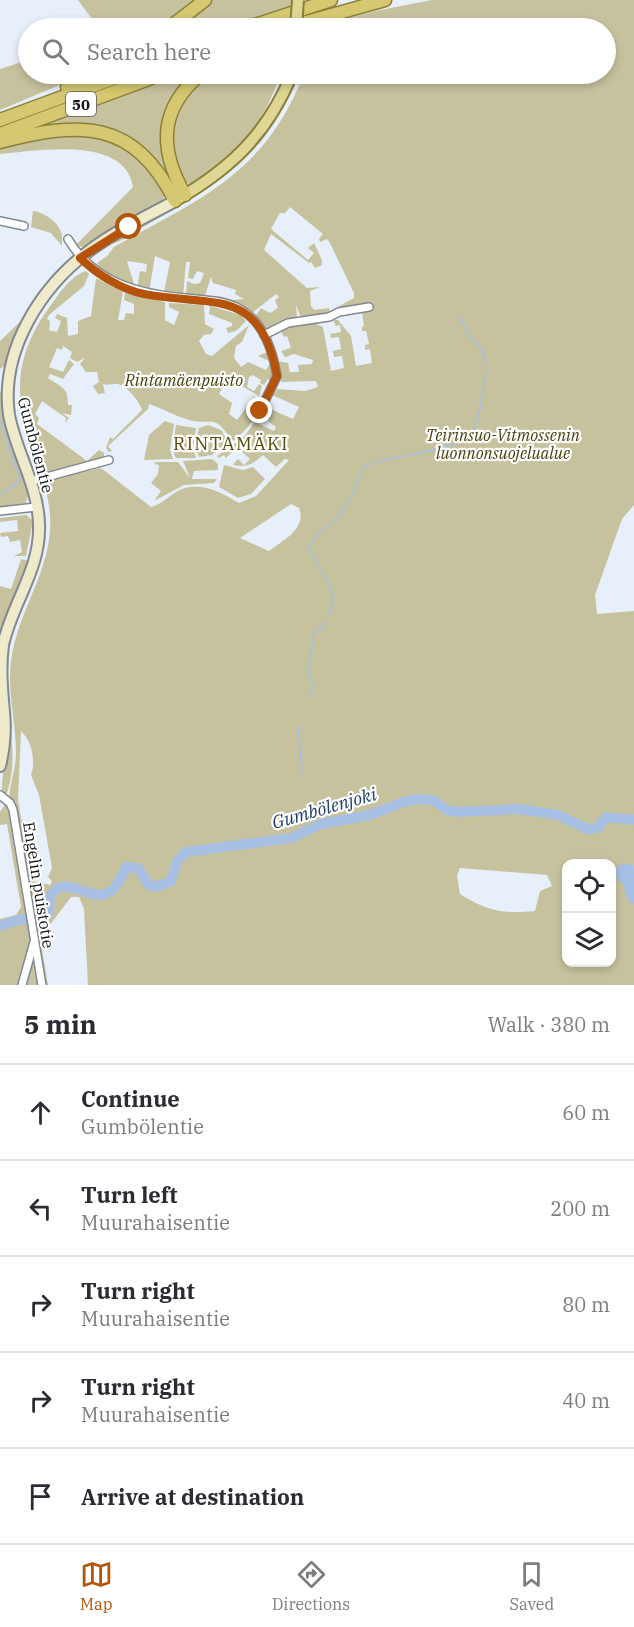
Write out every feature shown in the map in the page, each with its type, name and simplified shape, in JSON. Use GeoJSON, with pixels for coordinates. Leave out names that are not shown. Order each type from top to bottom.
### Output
{"type":"FeatureCollection","features":[{"type":"Feature","properties":{"kind":"highway"},"geometry":{"type":"LineString","coordinates":[[182,18],[205,0]]}},
{"type":"Feature","properties":{"kind":"highway"},"geometry":{"type":"LineString","coordinates":[[276,18],[331,0]]}},
{"type":"Feature","properties":{"kind":"highway"},"geometry":{"type":"LineString","coordinates":[[326,18],[385,0]]}},
{"type":"Feature","properties":{"kind":"highway"},"geometry":{"type":"LineString","coordinates":[[5,118],[74,84]]}},
{"type":"Feature","properties":{"kind":"highway","name":"50"},"geometry":{"type":"LineString","coordinates":[[5,118],[98,84]]}},
{"type":"Feature","properties":{"kind":"highway","name":"50"},"geometry":{"type":"LineString","coordinates":[[0,134],[135,84]]}},
{"type":"Feature","properties":{"kind":"highway"},"geometry":{"type":"LineString","coordinates":[[180,198],[168,160],[167,130],[178,99],[192,84]]}},
{"type":"Feature","properties":{"kind":"highway"},"geometry":{"type":"LineString","coordinates":[[0,142],[58,131],[82,130],[106,134],[135,147],[146,155],[180,198]]}},
{"type":"Feature","properties":{"kind":"main road"},"geometry":{"type":"LineString","coordinates":[[297,18],[298,0]]}},
{"type":"Feature","properties":{"kind":"main road"},"geometry":{"type":"LineString","coordinates":[[300,18],[305,0]]}},
{"type":"Feature","properties":{"kind":"main road"},"geometry":{"type":"LineString","coordinates":[[243,151],[271,107],[281,84]]}},
{"type":"Feature","properties":{"kind":"main road"},"geometry":{"type":"LineString","coordinates":[[180,198],[206,182],[243,151],[273,114],[287,84]]}},
{"type":"Feature","properties":{"kind":"main road","name":"Gumbölentie"},"geometry":{"type":"LineString","coordinates":[[0,766],[4,738],[1,667],[3,646],[8,625],[35,561],[39,523],[32,481],[9,414],[7,390],[11,362],[21,334],[41,302],[80,258],[106,240],[180,198]]}},
{"type":"Feature","properties":{"kind":"street"},"geometry":{"type":"LineString","coordinates":[[0,221],[24,226]]}},
{"type":"Feature","properties":{"kind":"street"},"geometry":{"type":"LineString","coordinates":[[69,240],[80,258],[93,269],[135,292],[217,301],[246,313],[264,334],[270,347],[277,378],[260,411]]}},
{"type":"Feature","properties":{"kind":"street"},"geometry":{"type":"LineString","coordinates":[[264,334],[288,323],[329,317],[339,312],[369,307]]}},
{"type":"Feature","properties":{"kind":"street"},"geometry":{"type":"LineString","coordinates":[[32,481],[109,460]]}},
{"type":"Feature","properties":{"kind":"street"},"geometry":{"type":"LineString","coordinates":[[0,511],[36,507]]}},
{"type":"Feature","properties":{"kind":"street","name":"Engelin puistotie"},"geometry":{"type":"LineString","coordinates":[[0,795],[10,803],[14,810],[42,985]]}},
{"type":"Feature","properties":{"kind":"street"},"geometry":{"type":"LineString","coordinates":[[22,985],[34,939]]}},
{"type":"Feature","properties":{"kind":"green space"},"geometry":{"type":"Polygon","coordinates":[[[78,0],[199,0],[175,18],[91,18],[78,0]]]}},
{"type":"Feature","properties":{"kind":"green space"},"geometry":{"type":"Polygon","coordinates":[[[211,0],[295,0],[295,4],[254,18],[188,18],[211,0]]]}},
{"type":"Feature","properties":{"kind":"green space","name":"Teirinsuo-Vitmossenin luonnonsuojelualue"},"geometry":{"type":"Polygon","coordinates":[[[432,0],[634,0],[634,505],[622,519],[595,595],[597,614],[634,611],[634,985],[88,985],[84,909],[79,897],[71,897],[40,938],[48,985],[45,985],[28,880],[50,885],[52,881],[48,877],[52,868],[39,795],[31,775],[32,752],[28,740],[21,731],[18,800],[31,875],[26,874],[13,825],[9,798],[16,753],[10,684],[11,661],[23,616],[46,555],[50,533],[50,510],[44,485],[56,478],[101,468],[151,507],[185,488],[192,487],[213,490],[239,503],[256,496],[289,460],[285,459],[276,467],[263,455],[250,464],[242,466],[233,465],[238,459],[244,465],[250,459],[237,447],[226,458],[224,455],[219,458],[217,456],[244,437],[259,416],[257,423],[274,431],[276,427],[269,422],[266,407],[293,419],[299,407],[272,395],[277,389],[305,391],[318,387],[316,381],[281,382],[277,361],[288,363],[290,372],[299,372],[298,365],[312,364],[313,360],[294,354],[285,357],[281,351],[291,348],[287,336],[284,337],[280,329],[309,321],[323,327],[331,371],[344,368],[342,356],[334,357],[333,351],[341,349],[339,337],[331,338],[330,334],[341,332],[340,325],[336,326],[333,320],[338,320],[351,336],[356,366],[372,363],[370,349],[365,350],[365,345],[369,344],[366,331],[362,331],[364,326],[362,312],[372,309],[371,305],[336,308],[354,298],[354,293],[330,243],[327,239],[320,242],[319,239],[323,234],[290,207],[285,213],[280,213],[271,229],[308,260],[314,253],[308,248],[314,243],[322,265],[315,268],[311,262],[309,263],[271,234],[264,250],[307,288],[320,287],[310,291],[311,306],[314,310],[329,308],[329,314],[301,318],[296,305],[297,319],[263,329],[255,317],[261,308],[270,313],[278,308],[275,300],[279,297],[276,294],[251,314],[218,299],[219,296],[233,300],[244,299],[235,294],[236,290],[213,283],[211,277],[205,296],[186,295],[187,281],[194,284],[200,283],[204,273],[197,271],[193,279],[188,278],[190,262],[186,262],[183,296],[164,292],[170,262],[155,256],[149,292],[137,289],[140,271],[146,272],[147,264],[127,261],[134,284],[131,288],[104,273],[97,263],[114,247],[202,197],[250,160],[270,137],[299,84],[616,84],[616,18],[350,18],[432,0]],[[291,504],[240,538],[269,551],[293,533],[300,522],[299,508],[291,504]],[[460,868],[457,876],[460,894],[487,908],[513,912],[535,911],[540,891],[552,886],[547,875],[460,868]]]}},
{"type":"Feature","properties":{"kind":"green space"},"geometry":{"type":"Polygon","coordinates":[[[18,63],[18,84],[62,84],[0,110],[0,69],[18,63]]]}},
{"type":"Feature","properties":{"kind":"green space"},"geometry":{"type":"Polygon","coordinates":[[[153,84],[188,84],[168,115],[177,188],[175,189],[160,166],[145,150],[130,140],[95,131],[26,131],[153,84]]]}},
{"type":"Feature","properties":{"kind":"green space"},"geometry":{"type":"Polygon","coordinates":[[[198,84],[277,84],[258,124],[235,154],[206,177],[189,184],[184,181],[173,158],[171,131],[179,108],[198,84]]]}},
{"type":"Feature","properties":{"kind":"green space"},"geometry":{"type":"Polygon","coordinates":[[[288,84],[294,84],[273,125],[241,163],[222,178],[201,193],[124,239],[108,244],[209,187],[236,163],[288,84]]]}},
{"type":"Feature","properties":{"kind":"green space"},"geometry":{"type":"Polygon","coordinates":[[[58,134],[97,135],[137,151],[165,191],[163,200],[86,247],[75,246],[133,187],[126,171],[114,159],[97,153],[56,149],[0,154],[0,145],[58,134]]]}},
{"type":"Feature","properties":{"kind":"green space"},"geometry":{"type":"Polygon","coordinates":[[[33,211],[47,216],[56,223],[61,232],[62,246],[51,233],[31,227],[33,211]]]}},
{"type":"Feature","properties":{"kind":"green space","name":"Rintamäenpuisto"},"geometry":{"type":"Polygon","coordinates":[[[86,271],[89,274],[84,286],[49,315],[47,319],[50,321],[49,330],[57,332],[61,321],[55,318],[57,314],[67,318],[68,336],[78,334],[78,321],[91,316],[96,278],[123,292],[118,320],[124,320],[126,313],[134,314],[134,304],[124,300],[125,293],[165,302],[165,320],[174,325],[179,312],[169,307],[169,303],[204,305],[205,324],[214,329],[211,334],[204,335],[199,341],[206,354],[212,356],[249,325],[242,342],[236,346],[234,358],[241,367],[248,362],[266,370],[270,363],[275,377],[271,381],[268,379],[264,385],[253,375],[249,377],[247,387],[254,391],[259,384],[262,386],[259,396],[228,378],[218,385],[222,388],[219,394],[232,403],[229,414],[237,420],[246,405],[252,408],[257,401],[251,395],[261,402],[254,419],[242,433],[233,441],[217,423],[189,420],[149,404],[148,409],[108,446],[112,451],[109,452],[106,448],[110,437],[113,439],[142,410],[141,406],[129,391],[118,384],[103,384],[105,393],[98,394],[93,386],[99,382],[97,372],[86,372],[80,364],[85,358],[77,362],[70,358],[72,352],[63,346],[62,350],[57,348],[49,367],[63,372],[69,360],[74,364],[63,379],[50,374],[48,378],[66,392],[68,405],[72,405],[71,415],[62,413],[69,418],[65,423],[66,418],[42,401],[35,414],[39,418],[37,424],[87,461],[99,450],[104,453],[104,458],[41,475],[32,451],[21,407],[22,367],[28,346],[38,325],[53,302],[63,288],[86,271]]]}},
{"type":"Feature","properties":{"kind":"green space"},"geometry":{"type":"Polygon","coordinates":[[[35,299],[37,301],[20,328],[5,365],[0,369],[0,341],[23,319],[35,299]]]}},
{"type":"Feature","properties":{"kind":"green space"},"geometry":{"type":"Polygon","coordinates":[[[210,306],[241,315],[246,321],[236,331],[228,333],[226,328],[232,326],[232,323],[209,314],[210,306]]]}},
{"type":"Feature","properties":{"kind":"green space"},"geometry":{"type":"Polygon","coordinates":[[[267,352],[270,362],[258,356],[267,352]]]}},
{"type":"Feature","properties":{"kind":"green space"},"geometry":{"type":"Polygon","coordinates":[[[0,391],[4,395],[30,488],[26,503],[0,507],[0,391]]]}},
{"type":"Feature","properties":{"kind":"green space"},"geometry":{"type":"Polygon","coordinates":[[[165,421],[174,424],[170,450],[173,459],[144,460],[149,435],[165,421]]]}},
{"type":"Feature","properties":{"kind":"green space"},"geometry":{"type":"Polygon","coordinates":[[[176,425],[196,428],[193,447],[196,458],[176,458],[172,450],[176,425]]]}},
{"type":"Feature","properties":{"kind":"green space"},"geometry":{"type":"Polygon","coordinates":[[[208,425],[221,430],[229,443],[212,455],[199,457],[195,447],[199,428],[208,425]]]}},
{"type":"Feature","properties":{"kind":"green space"},"geometry":{"type":"Polygon","coordinates":[[[212,459],[218,464],[218,470],[194,471],[192,479],[217,479],[214,483],[184,485],[154,501],[161,491],[151,483],[158,474],[159,465],[154,464],[156,462],[178,462],[190,478],[183,461],[212,459]]]}},
{"type":"Feature","properties":{"kind":"green space"},"geometry":{"type":"Polygon","coordinates":[[[224,465],[243,470],[253,467],[265,479],[251,494],[238,498],[219,487],[224,465]]]}},
{"type":"Feature","properties":{"kind":"green space"},"geometry":{"type":"Polygon","coordinates":[[[26,515],[33,521],[26,556],[14,556],[22,552],[20,540],[10,542],[8,536],[1,537],[0,533],[18,531],[17,520],[0,522],[0,518],[26,515]]]}},
{"type":"Feature","properties":{"kind":"green space"},"geometry":{"type":"Polygon","coordinates":[[[21,559],[29,561],[26,576],[0,641],[0,586],[11,589],[21,559]]]}},
{"type":"Feature","properties":{"kind":"green space"},"geometry":{"type":"Polygon","coordinates":[[[29,589],[31,590],[15,629],[7,659],[6,684],[12,762],[7,793],[3,795],[6,745],[5,666],[6,651],[13,624],[29,589]]]}},
{"type":"Feature","properties":{"kind":"green space"},"geometry":{"type":"Polygon","coordinates":[[[6,803],[10,808],[41,985],[0,985],[0,919],[16,915],[21,907],[7,824],[0,825],[0,812],[6,803]]]}},
{"type":"Feature","properties":{"kind":"water"},"geometry":{"type":"Polygon","coordinates":[[[627,863],[634,866],[634,904],[628,901],[623,884],[616,878],[616,867],[627,863]]]}},
{"type":"Feature","properties":{"kind":"waterway"},"geometry":{"type":"LineString","coordinates":[[327,615],[331,607],[331,590],[309,549],[316,536],[334,521],[347,504],[356,487],[362,467],[454,444],[466,439],[475,427],[486,366],[484,354],[478,344],[468,336],[464,324],[457,317]]}},
{"type":"Feature","properties":{"kind":"waterway"},"geometry":{"type":"LineString","coordinates":[[0,421],[20,480],[19,483],[0,494]]}},
{"type":"Feature","properties":{"kind":"waterway"},"geometry":{"type":"LineString","coordinates":[[309,699],[314,686],[308,674],[314,631],[321,629],[326,621]]}},
{"type":"Feature","properties":{"kind":"waterway"},"geometry":{"type":"LineString","coordinates":[[298,725],[302,775]]}},
{"type":"Feature","properties":{"kind":"waterway","name":"Gumbölenjoki"},"geometry":{"type":"LineString","coordinates":[[0,926],[18,920],[46,917],[51,895],[59,888],[74,888],[97,895],[111,891],[120,880],[126,867],[138,868],[149,885],[155,887],[171,881],[177,861],[186,852],[291,838],[321,824],[370,815],[406,801],[422,799],[434,801],[447,810],[459,812],[519,809],[558,815],[587,829],[598,828],[606,817],[634,820]]}},
{"type":"Feature","properties":{"kind":"district","name":"RINTAMÄKI"},"geometry":{"type":"Point","coordinates":[231,443]}},
{"type":"Feature","properties":{"kind":"route"},"geometry":{"type":"LineString","coordinates":[[129,227],[80,258],[93,269],[135,292],[217,301],[246,313],[264,334],[270,347],[277,376],[260,411]]}}]}
